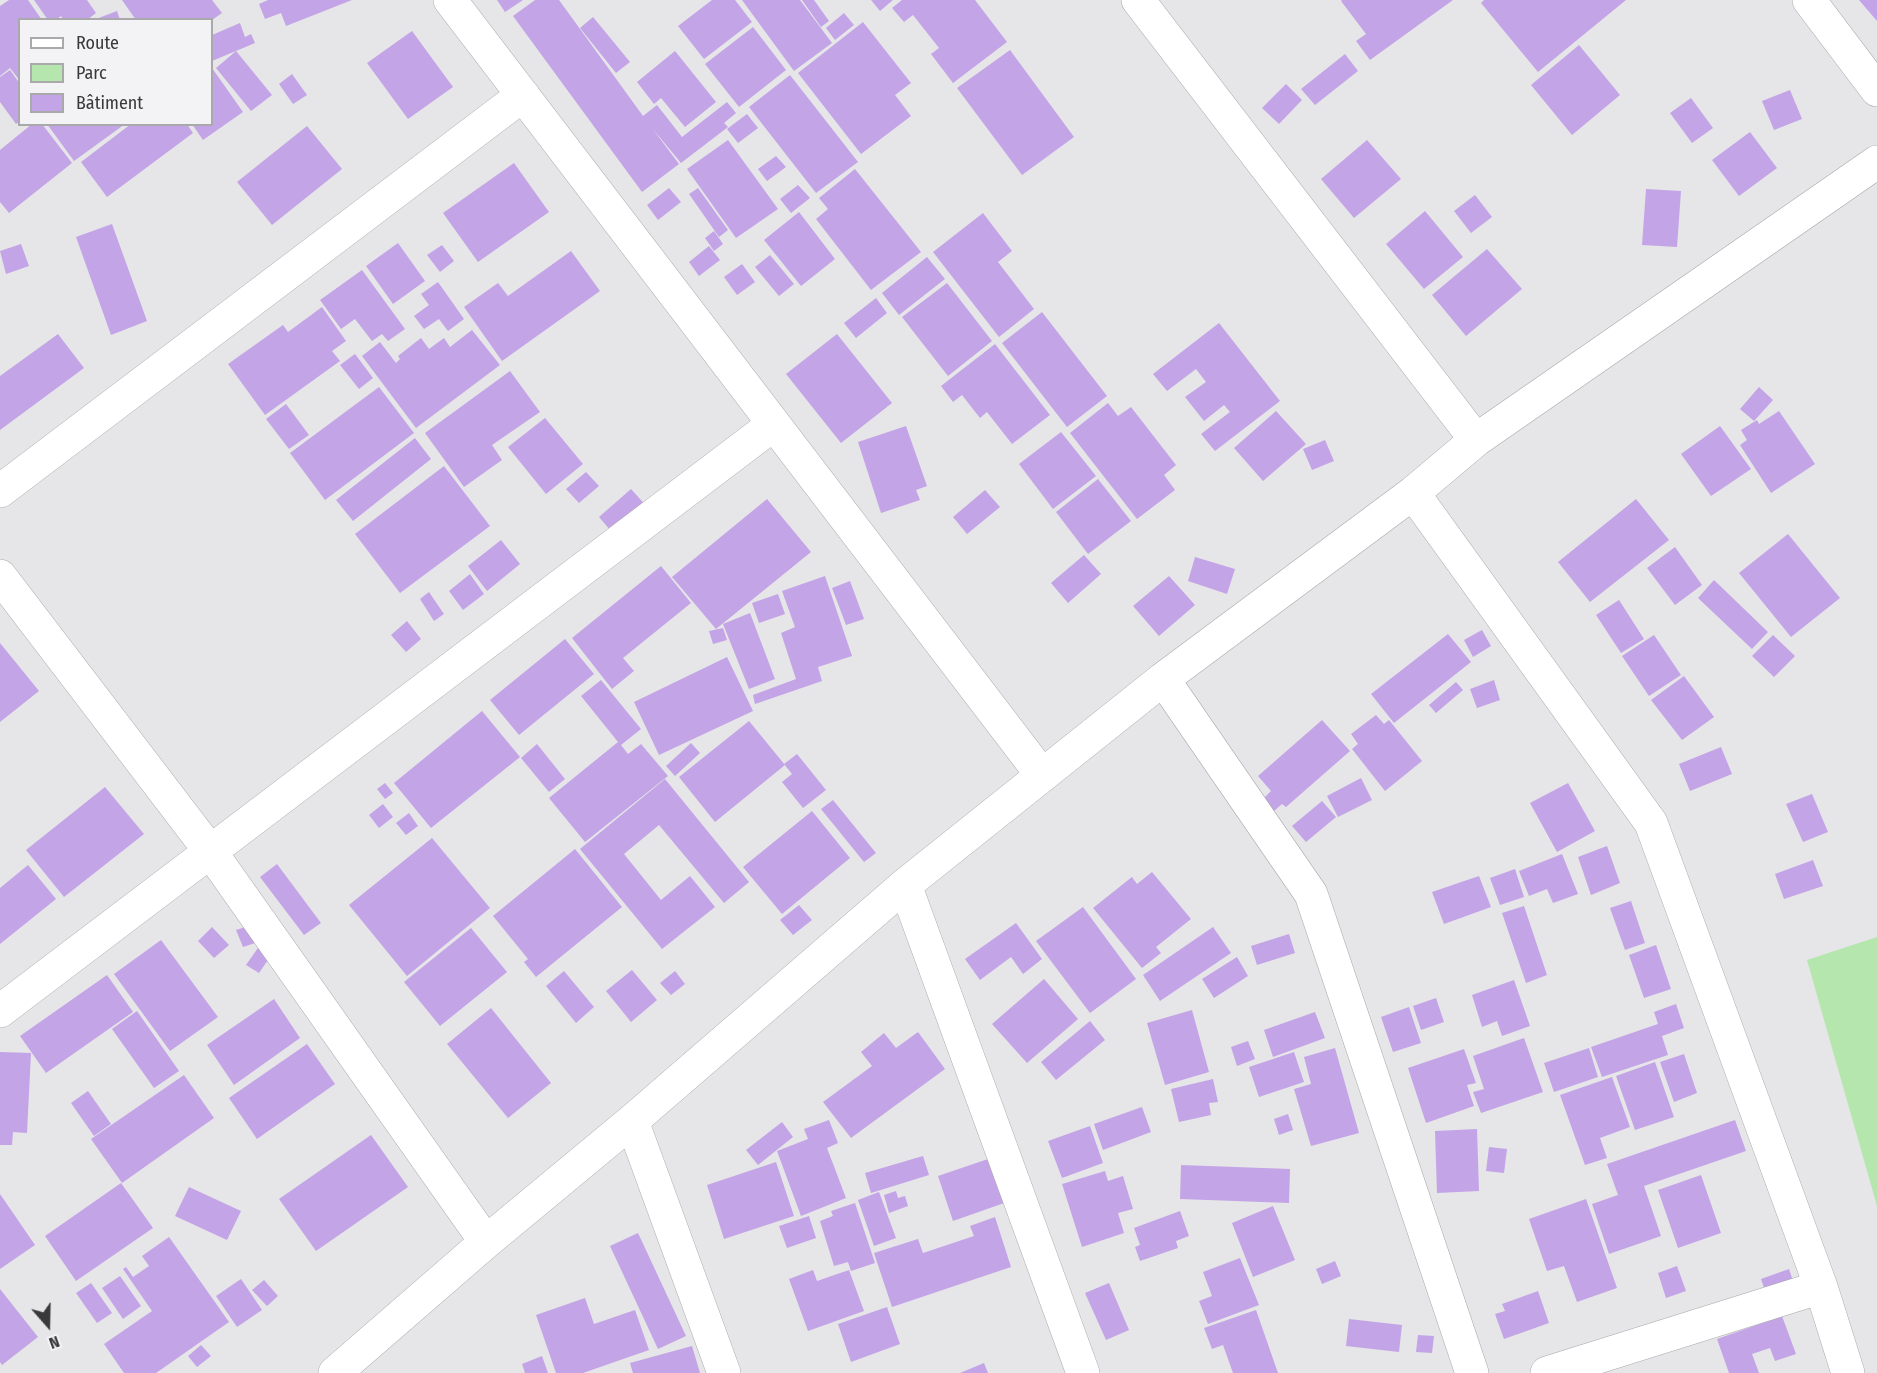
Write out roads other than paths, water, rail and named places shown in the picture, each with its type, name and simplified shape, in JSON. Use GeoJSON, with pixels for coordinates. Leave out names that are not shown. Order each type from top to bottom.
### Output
{"type":"FeatureCollection","features":[{"type":"Feature","properties":{"kind":"street"},"geometry":{"type":"LineString","coordinates":[[450,0],[1042,775]]}},
{"type":"Feature","properties":{"kind":"street"},"geometry":{"type":"LineString","coordinates":[[1138,0],[1476,440]]}},
{"type":"Feature","properties":{"kind":"street"},"geometry":{"type":"LineString","coordinates":[[1809,0],[1877,90]]}},
{"type":"Feature","properties":{"kind":"street"},"geometry":{"type":"LineString","coordinates":[[0,491],[523,95]]}},
{"type":"Feature","properties":{"kind":"street"},"geometry":{"type":"LineString","coordinates":[[335,1373],[486,1242],[632,1122],[905,885],[1042,775],[1163,680],[1413,493],[1476,440],[1877,162]]}},
{"type":"Feature","properties":{"kind":"street"},"geometry":{"type":"LineString","coordinates":[[0,1011],[774,424]]}},
{"type":"Feature","properties":{"kind":"street"},"geometry":{"type":"LineString","coordinates":[[1413,493],[1651,823],[1821,1287],[1848,1373]]}},
{"type":"Feature","properties":{"kind":"street"},"geometry":{"type":"LineString","coordinates":[[0,576],[210,851],[486,1242]]}},
{"type":"Feature","properties":{"kind":"street"},"geometry":{"type":"LineString","coordinates":[[1163,680],[1311,894],[1472,1373]]}},
{"type":"Feature","properties":{"kind":"street"},"geometry":{"type":"LineString","coordinates":[[905,885],[1083,1373]]}},
{"type":"Feature","properties":{"kind":"street"},"geometry":{"type":"LineString","coordinates":[[632,1122],[724,1373]]}},
{"type":"Feature","properties":{"kind":"street"},"geometry":{"type":"LineString","coordinates":[[1547,1373],[1821,1287]]}}]}
